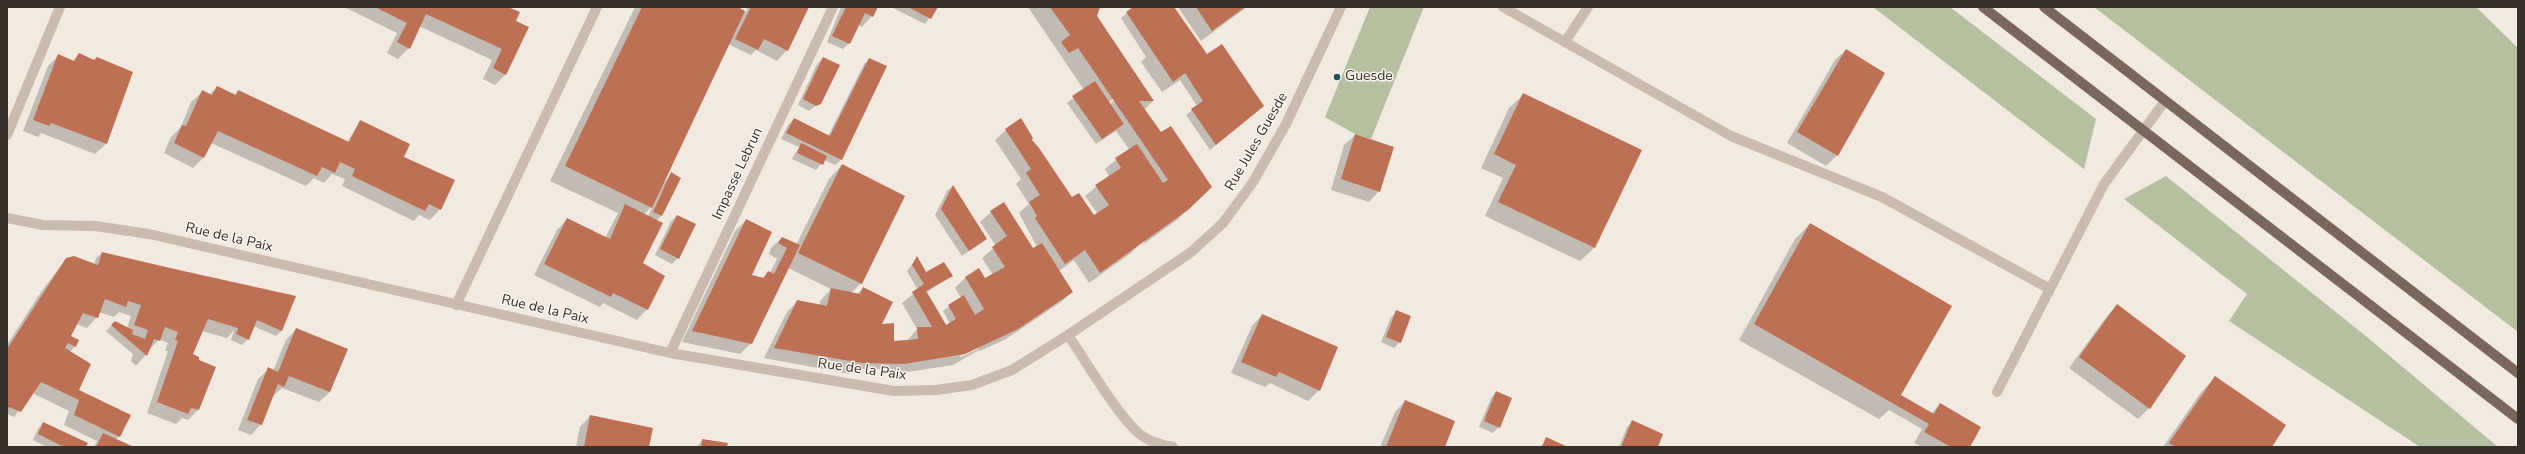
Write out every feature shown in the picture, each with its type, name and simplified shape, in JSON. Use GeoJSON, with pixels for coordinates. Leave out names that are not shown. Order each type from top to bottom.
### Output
{"type":"FeatureCollection","features":[{"type":"Feature","properties":{"kind":"main road"},"geometry":{"type":"LineString","coordinates":[[1983,7],[2518,419]]}},
{"type":"Feature","properties":{"kind":"main road"},"geometry":{"type":"LineString","coordinates":[[2044,7],[2518,373]]}},
{"type":"Feature","properties":{"kind":"street"},"geometry":{"type":"LineString","coordinates":[[7,135],[60,7]]}},
{"type":"Feature","properties":{"kind":"street"},"geometry":{"type":"LineString","coordinates":[[456,305],[597,7]]}},
{"type":"Feature","properties":{"kind":"street","name":"Impasse Lebrun"},"geometry":{"type":"LineString","coordinates":[[670,353],[832,7]]}},
{"type":"Feature","properties":{"kind":"street","name":"Rue Jules Guesde"},"geometry":{"type":"LineString","coordinates":[[1068,335],[1190,253],[1223,223],[1253,182],[1286,124],[1341,7]]}},
{"type":"Feature","properties":{"kind":"street"},"geometry":{"type":"LineString","coordinates":[[1503,7],[1731,136],[1882,197],[2050,289]]}},
{"type":"Feature","properties":{"kind":"street"},"geometry":{"type":"LineString","coordinates":[[1564,42],[1588,7]]}},
{"type":"Feature","properties":{"kind":"street"},"geometry":{"type":"LineString","coordinates":[[1997,392],[2104,184],[2165,101]]}},
{"type":"Feature","properties":{"kind":"street","name":"Rue de la Paix"},"geometry":{"type":"LineString","coordinates":[[7,218],[43,225],[95,226],[149,234],[670,353],[894,391],[936,390],[972,385],[1012,370],[1068,335]]}},
{"type":"Feature","properties":{"kind":"street"},"geometry":{"type":"LineString","coordinates":[[1068,335],[1129,424],[1142,437],[1156,443],[1173,447]]}},
{"type":"Feature","properties":{"kind":"green space"},"geometry":{"type":"Polygon","coordinates":[[[1370,7],[1424,7],[1371,139],[1355,134],[1325,117],[1370,7]]]}},
{"type":"Feature","properties":{"kind":"green space"},"geometry":{"type":"Polygon","coordinates":[[[1873,7],[1950,7],[2096,119],[2084,169],[1873,7]]]}},
{"type":"Feature","properties":{"kind":"green space"},"geometry":{"type":"Polygon","coordinates":[[[2094,7],[2476,7],[2518,48],[2518,332],[2094,7]]]}},
{"type":"Feature","properties":{"kind":"green space"},"geometry":{"type":"Polygon","coordinates":[[[2166,176],[2367,337],[2498,447],[2420,447],[2229,321],[2247,294],[2124,199],[2166,176]]]}},
{"type":"Feature","properties":{"kind":"building"},"geometry":{"type":"Polygon","coordinates":[[[375,7],[508,7],[520,12],[516,21],[529,27],[506,75],[493,68],[502,49],[426,14],[410,49],[397,42],[407,23],[375,7]]]}},
{"type":"Feature","properties":{"kind":"building"},"geometry":{"type":"Polygon","coordinates":[[[642,7],[738,7],[745,11],[652,208],[565,166],[642,7]]]}},
{"type":"Feature","properties":{"kind":"building"},"geometry":{"type":"Polygon","coordinates":[[[751,7],[809,7],[788,51],[764,39],[758,50],[735,39],[751,7]]]}},
{"type":"Feature","properties":{"kind":"building"},"geometry":{"type":"Polygon","coordinates":[[[846,7],[878,7],[873,17],[865,13],[850,44],[832,36],[846,7]]]}},
{"type":"Feature","properties":{"kind":"building"},"geometry":{"type":"Polygon","coordinates":[[[908,7],[938,7],[931,19],[908,7]]]}},
{"type":"Feature","properties":{"kind":"building"},"geometry":{"type":"Polygon","coordinates":[[[1050,7],[1100,7],[1097,16],[1154,101],[1139,101],[1161,132],[1171,126],[1212,187],[1188,210],[1100,273],[1085,250],[1065,264],[1035,218],[1037,216],[1029,202],[1040,195],[1026,173],[1031,169],[1005,129],[1021,118],[1033,138],[1032,140],[1072,197],[1079,193],[1094,215],[1109,205],[1095,185],[1121,168],[1115,158],[1137,144],[1163,183],[1168,180],[1078,48],[1069,53],[1061,42],[1070,35],[1050,7]]]}},
{"type":"Feature","properties":{"kind":"building"},"geometry":{"type":"Polygon","coordinates":[[[1133,7],[1174,7],[1207,54],[1222,44],[1264,106],[1216,145],[1191,109],[1203,101],[1185,73],[1173,82],[1126,12],[1133,7]]]}},
{"type":"Feature","properties":{"kind":"building"},"geometry":{"type":"Polygon","coordinates":[[[1196,7],[1245,7],[1212,31],[1196,7]]]}},
{"type":"Feature","properties":{"kind":"building"},"geometry":{"type":"Polygon","coordinates":[[[1846,49],[1885,73],[1838,156],[1797,132],[1846,49]]]}},
{"type":"Feature","properties":{"kind":"building"},"geometry":{"type":"Polygon","coordinates":[[[79,53],[94,60],[97,57],[133,72],[107,144],[51,123],[49,126],[33,120],[58,54],[74,61],[79,53]]]}},
{"type":"Feature","properties":{"kind":"building"},"geometry":{"type":"Polygon","coordinates":[[[823,57],[840,65],[821,104],[816,106],[803,99],[823,57]]]}},
{"type":"Feature","properties":{"kind":"building"},"geometry":{"type":"Polygon","coordinates":[[[869,58],[887,66],[842,160],[786,133],[794,118],[830,136],[869,58]]]}},
{"type":"Feature","properties":{"kind":"building"},"geometry":{"type":"Polygon","coordinates":[[[1095,81],[1124,124],[1102,139],[1072,96],[1095,81]]]}},
{"type":"Feature","properties":{"kind":"building"},"geometry":{"type":"Polygon","coordinates":[[[217,86],[236,95],[238,90],[349,142],[360,120],[410,144],[404,157],[455,180],[441,210],[429,204],[425,211],[352,176],[355,169],[340,162],[335,173],[322,167],[317,176],[218,131],[204,158],[174,143],[182,125],[186,126],[202,90],[212,95],[217,86]]]}},
{"type":"Feature","properties":{"kind":"building"},"geometry":{"type":"Polygon","coordinates":[[[1523,93],[1642,150],[1595,248],[1498,202],[1516,165],[1494,154],[1523,93]]]}},
{"type":"Feature","properties":{"kind":"building"},"geometry":{"type":"Polygon","coordinates":[[[1355,134],[1394,147],[1380,192],[1341,179],[1355,134]]]}},
{"type":"Feature","properties":{"kind":"building"},"geometry":{"type":"Polygon","coordinates":[[[801,143],[827,156],[823,165],[797,153],[801,143]]]}},
{"type":"Feature","properties":{"kind":"building"},"geometry":{"type":"Polygon","coordinates":[[[842,164],[905,196],[862,284],[798,253],[842,164]]]}},
{"type":"Feature","properties":{"kind":"building"},"geometry":{"type":"Polygon","coordinates":[[[671,172],[681,178],[662,216],[653,212],[671,172]]]}},
{"type":"Feature","properties":{"kind":"building"},"geometry":{"type":"Polygon","coordinates":[[[953,185],[987,239],[969,251],[941,209],[953,185]]]}},
{"type":"Feature","properties":{"kind":"building"},"geometry":{"type":"Polygon","coordinates":[[[1004,202],[1033,248],[1042,243],[1073,292],[1018,329],[965,354],[904,364],[862,363],[774,348],[797,300],[827,306],[831,288],[860,294],[863,287],[893,302],[882,324],[894,323],[894,341],[918,339],[917,327],[932,327],[912,292],[924,284],[912,265],[917,256],[926,272],[944,262],[953,276],[926,291],[946,325],[956,319],[948,305],[964,295],[975,315],[984,309],[965,277],[979,268],[985,278],[1005,267],[992,247],[1007,236],[990,211],[1004,202]]]}},
{"type":"Feature","properties":{"kind":"building"},"geometry":{"type":"Polygon","coordinates":[[[625,204],[663,223],[643,263],[665,276],[648,310],[613,293],[611,297],[544,264],[567,218],[610,239],[625,204]]]}},
{"type":"Feature","properties":{"kind":"building"},"geometry":{"type":"Polygon","coordinates":[[[677,215],[696,224],[679,259],[660,249],[677,215]]]}},
{"type":"Feature","properties":{"kind":"building"},"geometry":{"type":"Polygon","coordinates":[[[746,219],[772,232],[752,275],[764,278],[768,271],[774,274],[787,248],[778,243],[782,237],[800,245],[752,344],[692,331],[746,219]]]}},
{"type":"Feature","properties":{"kind":"building"},"geometry":{"type":"Polygon","coordinates":[[[1810,223],[1952,306],[1901,395],[1934,414],[1940,403],[1981,427],[1970,447],[1951,447],[1924,432],[1929,424],[1754,324],[1810,223]]]}},
{"type":"Feature","properties":{"kind":"building"},"geometry":{"type":"Polygon","coordinates":[[[102,252],[296,296],[282,331],[257,320],[249,340],[236,334],[238,328],[208,319],[193,354],[199,357],[199,360],[216,367],[199,410],[191,408],[188,414],[157,402],[178,341],[175,340],[178,332],[165,327],[160,341],[154,339],[147,356],[111,325],[115,321],[133,330],[132,334],[145,339],[148,330],[134,325],[141,305],[128,301],[126,307],[105,299],[98,318],[83,313],[71,336],[79,340],[76,347],[68,343],[65,348],[91,364],[79,390],[131,415],[120,437],[74,415],[79,400],[41,382],[21,412],[9,407],[7,411],[7,349],[66,258],[74,256],[98,265],[102,252]]]}},
{"type":"Feature","properties":{"kind":"building"},"geometry":{"type":"Polygon","coordinates":[[[2117,304],[2186,356],[2150,409],[2079,357],[2117,304]]]}},
{"type":"Feature","properties":{"kind":"building"},"geometry":{"type":"Polygon","coordinates":[[[1396,310],[1411,316],[1401,343],[1386,337],[1396,310]]]}},
{"type":"Feature","properties":{"kind":"building"},"geometry":{"type":"Polygon","coordinates":[[[1262,314],[1338,347],[1320,391],[1279,372],[1276,377],[1241,362],[1262,314]]]}},
{"type":"Feature","properties":{"kind":"building"},"geometry":{"type":"Polygon","coordinates":[[[296,328],[348,349],[330,392],[289,376],[284,387],[278,384],[262,425],[247,420],[268,367],[278,372],[296,328]]]}},
{"type":"Feature","properties":{"kind":"building"},"geometry":{"type":"Polygon","coordinates":[[[2215,376],[2286,425],[2272,447],[2175,447],[2169,443],[2215,376]]]}},
{"type":"Feature","properties":{"kind":"building"},"geometry":{"type":"Polygon","coordinates":[[[1496,391],[1512,398],[1500,428],[1484,421],[1496,391]]]}},
{"type":"Feature","properties":{"kind":"building"},"geometry":{"type":"Polygon","coordinates":[[[1405,400],[1455,421],[1445,447],[1386,447],[1405,400]]]}},
{"type":"Feature","properties":{"kind":"building"},"geometry":{"type":"Polygon","coordinates":[[[590,415],[653,428],[649,447],[584,447],[590,415]]]}},
{"type":"Feature","properties":{"kind":"building"},"geometry":{"type":"Polygon","coordinates":[[[1632,420],[1663,434],[1658,447],[1621,447],[1632,420]]]}},
{"type":"Feature","properties":{"kind":"building"},"geometry":{"type":"Polygon","coordinates":[[[43,422],[88,443],[86,447],[64,447],[38,434],[43,422]]]}},
{"type":"Feature","properties":{"kind":"building"},"geometry":{"type":"Polygon","coordinates":[[[103,433],[134,447],[96,447],[103,433]]]}},
{"type":"Feature","properties":{"kind":"building"},"geometry":{"type":"Polygon","coordinates":[[[1546,437],[1568,447],[1542,447],[1546,437]]]}},
{"type":"Feature","properties":{"kind":"building"},"geometry":{"type":"Polygon","coordinates":[[[702,439],[728,443],[727,447],[701,447],[702,439]]]}},
{"type":"Feature","properties":{"kind":"place","name":"Guesde"},"geometry":{"type":"Point","coordinates":[1337,77]}}]}
